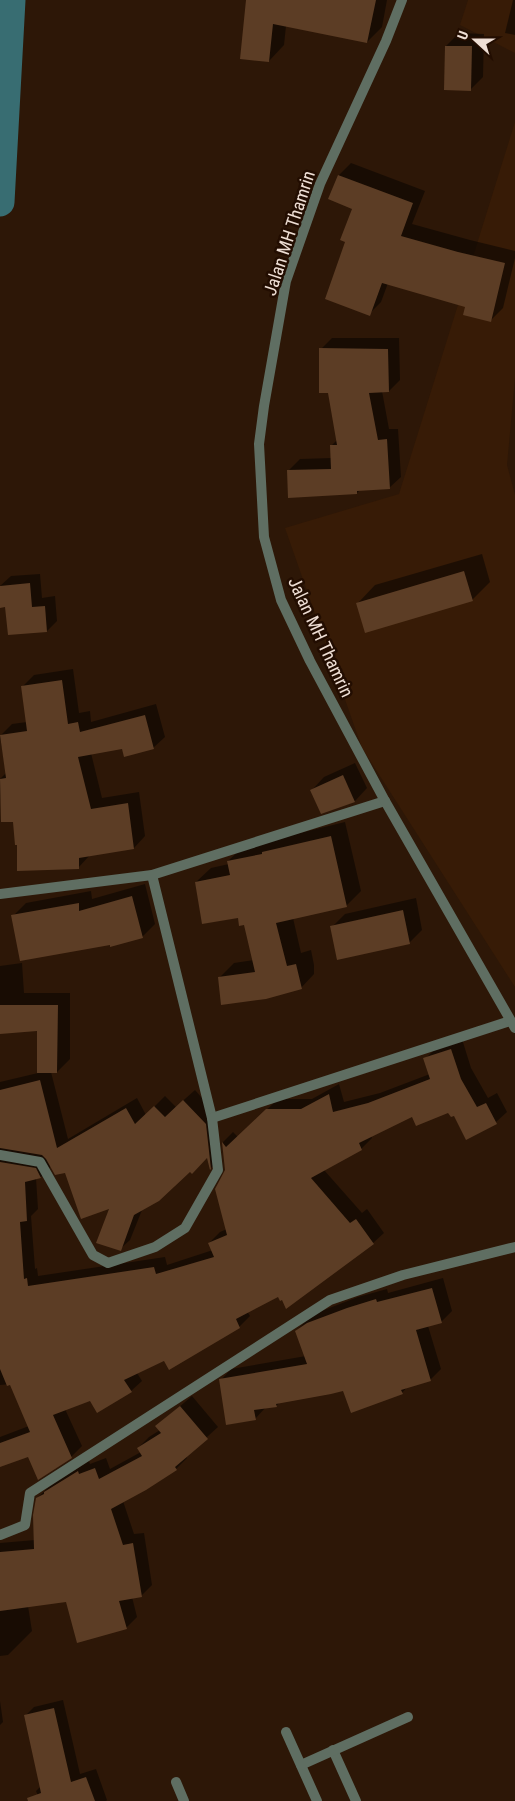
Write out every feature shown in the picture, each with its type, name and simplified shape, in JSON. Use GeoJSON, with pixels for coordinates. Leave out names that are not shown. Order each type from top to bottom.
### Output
{"type":"FeatureCollection","features":[{"type":"Feature","properties":{"kind":"street","name":"Jalan MH Thamrin"},"geometry":{"type":"LineString","coordinates":[[402,0],[386,41],[320,184],[286,281],[259,444],[264,538],[281,600],[310,660],[385,801],[512,1025]]}},
{"type":"Feature","properties":{"kind":"street"},"geometry":{"type":"LineString","coordinates":[[0,894],[152,875],[385,801]]}},
{"type":"Feature","properties":{"kind":"street"},"geometry":{"type":"LineString","coordinates":[[0,1155],[40,1162],[93,1255],[108,1263],[155,1247],[185,1228],[218,1170],[212,1118],[152,875]]}},
{"type":"Feature","properties":{"kind":"street"},"geometry":{"type":"LineString","coordinates":[[212,1118],[512,1025]]}},
{"type":"Feature","properties":{"kind":"street"},"geometry":{"type":"LineString","coordinates":[[0,1535],[25,1525],[30,1493],[330,1300],[403,1275],[515,1247]]}},
{"type":"Feature","properties":{"kind":"street"},"geometry":{"type":"LineString","coordinates":[[301,1765],[408,1717]]}},
{"type":"Feature","properties":{"kind":"street"},"geometry":{"type":"LineString","coordinates":[[286,1732],[317,1801]]}},
{"type":"Feature","properties":{"kind":"street"},"geometry":{"type":"LineString","coordinates":[[333,1750],[356,1801]]}},
{"type":"Feature","properties":{"kind":"street"},"geometry":{"type":"LineString","coordinates":[[176,1782],[184,1801]]}},
{"type":"Feature","properties":{"kind":"shaded area"},"geometry":{"type":"Polygon","coordinates":[[[468,0],[515,0],[515,53],[460,25],[468,0]]]}},
{"type":"Feature","properties":{"kind":"shaded area"},"geometry":{"type":"Polygon","coordinates":[[[515,122],[515,378],[507,465],[515,495],[515,987],[362,748],[285,528],[399,494],[515,122]]]}},
{"type":"Feature","properties":{"kind":"building"},"geometry":{"type":"Polygon","coordinates":[[[246,0],[376,0],[367,43],[273,24],[269,62],[240,59],[246,0]]]}},
{"type":"Feature","properties":{"kind":"building"},"geometry":{"type":"Polygon","coordinates":[[[445,46],[472,46],[471,91],[444,90],[445,46]]]}},
{"type":"Feature","properties":{"kind":"building"},"geometry":{"type":"Polygon","coordinates":[[[338,175],[413,203],[401,236],[505,263],[491,322],[463,315],[465,307],[382,283],[370,316],[325,299],[345,242],[340,240],[352,209],[328,199],[338,175]]]}},
{"type":"Feature","properties":{"kind":"building"},"geometry":{"type":"Polygon","coordinates":[[[319,348],[388,349],[389,392],[369,393],[378,440],[387,439],[390,489],[357,491],[357,494],[288,498],[287,470],[331,469],[330,445],[337,445],[328,393],[319,393],[319,348]]]}},
{"type":"Feature","properties":{"kind":"building"},"geometry":{"type":"Polygon","coordinates":[[[464,571],[473,601],[365,633],[356,603],[464,571]]]}},
{"type":"Feature","properties":{"kind":"building"},"geometry":{"type":"Polygon","coordinates":[[[30,583],[32,607],[45,606],[47,632],[8,635],[5,607],[0,608],[0,586],[30,583]]]}},
{"type":"Feature","properties":{"kind":"building"},"geometry":{"type":"Polygon","coordinates":[[[62,680],[68,724],[78,722],[80,732],[145,715],[154,749],[124,757],[122,749],[78,757],[91,809],[128,803],[134,849],[79,858],[79,869],[17,871],[17,845],[15,845],[13,822],[1,822],[0,779],[6,778],[0,735],[27,731],[21,686],[62,680]]]}},
{"type":"Feature","properties":{"kind":"building"},"geometry":{"type":"Polygon","coordinates":[[[343,775],[355,802],[321,814],[310,790],[343,775]]]}},
{"type":"Feature","properties":{"kind":"building"},"geometry":{"type":"Polygon","coordinates":[[[331,836],[347,907],[276,923],[287,966],[296,964],[302,989],[266,999],[221,1005],[218,977],[255,972],[244,925],[239,926],[238,918],[202,924],[195,882],[230,875],[227,861],[331,836]]]}},
{"type":"Feature","properties":{"kind":"building"},"geometry":{"type":"Polygon","coordinates":[[[132,896],[143,938],[110,947],[110,945],[20,961],[11,915],[79,903],[79,911],[132,896]]]}},
{"type":"Feature","properties":{"kind":"building"},"geometry":{"type":"Polygon","coordinates":[[[403,910],[410,944],[337,960],[330,926],[403,910]]]}},
{"type":"Feature","properties":{"kind":"building"},"geometry":{"type":"Polygon","coordinates":[[[0,1005],[58,1005],[57,1073],[37,1073],[37,1031],[0,1034],[0,1005]]]}},
{"type":"Feature","properties":{"kind":"building"},"geometry":{"type":"Polygon","coordinates":[[[451,1049],[461,1079],[477,1107],[486,1103],[497,1124],[466,1140],[454,1116],[451,1117],[448,1113],[416,1126],[412,1117],[359,1143],[362,1150],[311,1178],[350,1223],[356,1219],[374,1244],[286,1309],[282,1300],[280,1301],[278,1297],[236,1319],[240,1328],[169,1370],[164,1361],[124,1380],[132,1392],[97,1413],[90,1401],[53,1415],[72,1458],[38,1480],[28,1457],[0,1467],[0,1443],[30,1432],[10,1385],[7,1386],[0,1369],[0,1162],[36,1168],[41,1178],[25,1182],[27,1221],[20,1222],[24,1279],[27,1278],[28,1286],[154,1267],[156,1274],[214,1257],[208,1243],[227,1235],[215,1189],[225,1170],[222,1142],[226,1147],[266,1109],[301,1109],[329,1094],[333,1112],[368,1103],[430,1079],[423,1058],[451,1049]]]}},
{"type":"Feature","properties":{"kind":"building"},"geometry":{"type":"Polygon","coordinates":[[[40,1080],[57,1148],[126,1108],[135,1124],[154,1106],[165,1117],[183,1100],[206,1124],[211,1169],[207,1158],[192,1174],[190,1172],[159,1201],[134,1215],[121,1251],[96,1243],[109,1209],[81,1219],[65,1173],[55,1175],[42,1155],[0,1148],[0,1090],[40,1080]]]}},
{"type":"Feature","properties":{"kind":"building"},"geometry":{"type":"Polygon","coordinates":[[[432,1288],[442,1323],[416,1330],[431,1381],[401,1390],[403,1394],[351,1413],[343,1391],[276,1404],[277,1407],[254,1410],[256,1420],[226,1425],[219,1379],[307,1364],[295,1331],[307,1323],[376,1299],[377,1302],[432,1288]]]}},
{"type":"Feature","properties":{"kind":"building"},"geometry":{"type":"Polygon","coordinates":[[[180,1406],[208,1439],[175,1467],[177,1470],[111,1509],[123,1545],[133,1543],[142,1597],[119,1601],[127,1629],[77,1643],[66,1602],[0,1611],[0,1552],[34,1549],[33,1515],[36,1498],[78,1471],[79,1474],[95,1468],[99,1479],[142,1456],[137,1448],[161,1433],[155,1426],[180,1406]]]}},
{"type":"Feature","properties":{"kind":"building"},"geometry":{"type":"Polygon","coordinates":[[[54,1708],[71,1782],[86,1777],[95,1801],[28,1801],[27,1798],[41,1793],[24,1715],[54,1708]]]}},
{"type":"Feature","properties":{"kind":"waterway"},"geometry":{"type":"LineString","coordinates":[[0,202],[11,0]]}}]}
